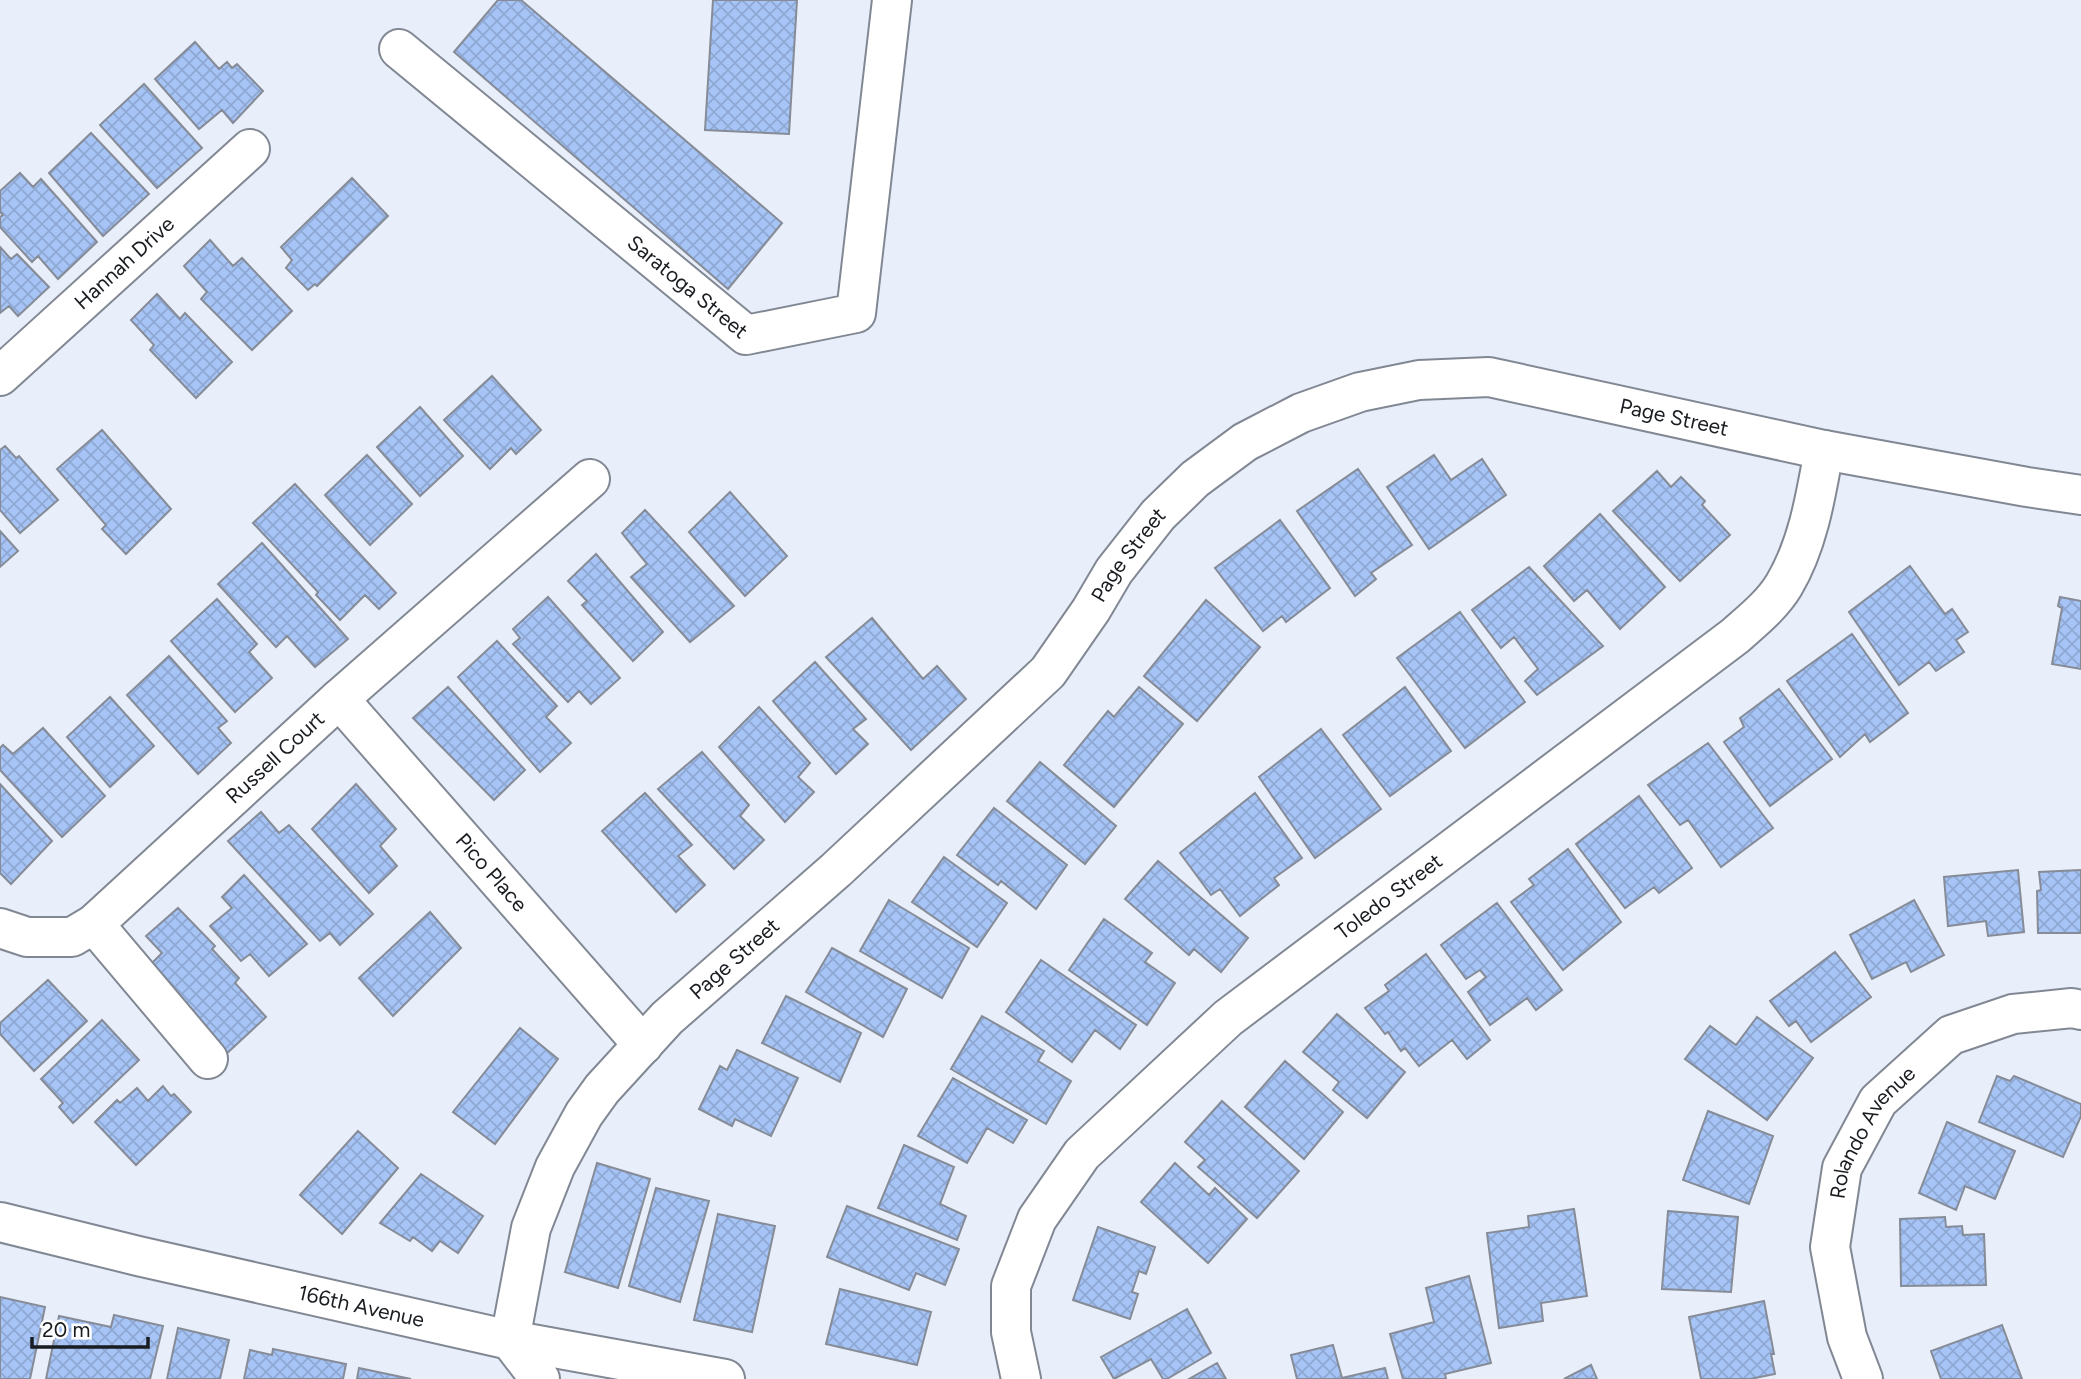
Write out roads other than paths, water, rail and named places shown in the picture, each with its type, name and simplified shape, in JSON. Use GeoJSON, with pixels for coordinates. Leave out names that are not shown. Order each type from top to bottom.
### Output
{"type":"FeatureCollection","features":[{"type":"Feature","properties":{"kind":"street","name":"Saratoga Street"},"geometry":{"type":"LineString","coordinates":[[398,49],[746,335],[856,313],[892,0]]}},
{"type":"Feature","properties":{"kind":"street","name":"Hannah Drive"},"geometry":{"type":"LineString","coordinates":[[0,376],[250,149]]}},
{"type":"Feature","properties":{"kind":"street","name":"Page Street"},"geometry":{"type":"LineString","coordinates":[[510,1340],[531,1228],[555,1167],[584,1114],[602,1088],[667,1018],[836,870],[1048,672],[1114,571],[1167,506],[1195,479],[1245,442],[1301,413],[1360,392],[1408,382],[1489,377],[1824,450],[2027,488],[2081,495]]}},
{"type":"Feature","properties":{"kind":"street","name":"Toledo Street"},"geometry":{"type":"LineString","coordinates":[[1021,1379],[1011,1332],[1011,1286],[1037,1219],[1082,1154],[1228,1018],[1735,636],[1765,610],[1784,587],[1798,556],[1824,450]]}},
{"type":"Feature","properties":{"kind":"street","name":"Russell Court"},"geometry":{"type":"LineString","coordinates":[[94,925],[339,699],[590,479]]}},
{"type":"Feature","properties":{"kind":"street","name":"Pico Place"},"geometry":{"type":"LineString","coordinates":[[339,699],[643,1045]]}},
{"type":"Feature","properties":{"kind":"street"},"geometry":{"type":"LineString","coordinates":[[0,928],[27,937],[72,937],[94,925],[208,1059]]}},
{"type":"Feature","properties":{"kind":"street","name":"Rolando Avenue"},"geometry":{"type":"LineString","coordinates":[[1863,1379],[1847,1337],[1830,1247],[1842,1168],[1878,1101],[1951,1035],[2013,1014],[2072,1008],[2081,1010]]}},
{"type":"Feature","properties":{"kind":"street","name":"166th Avenue"},"geometry":{"type":"LineString","coordinates":[[0,1222],[510,1340],[725,1379]]}},
{"type":"Feature","properties":{"kind":"street"},"geometry":{"type":"LineString","coordinates":[[510,1340],[540,1379]]}}]}
